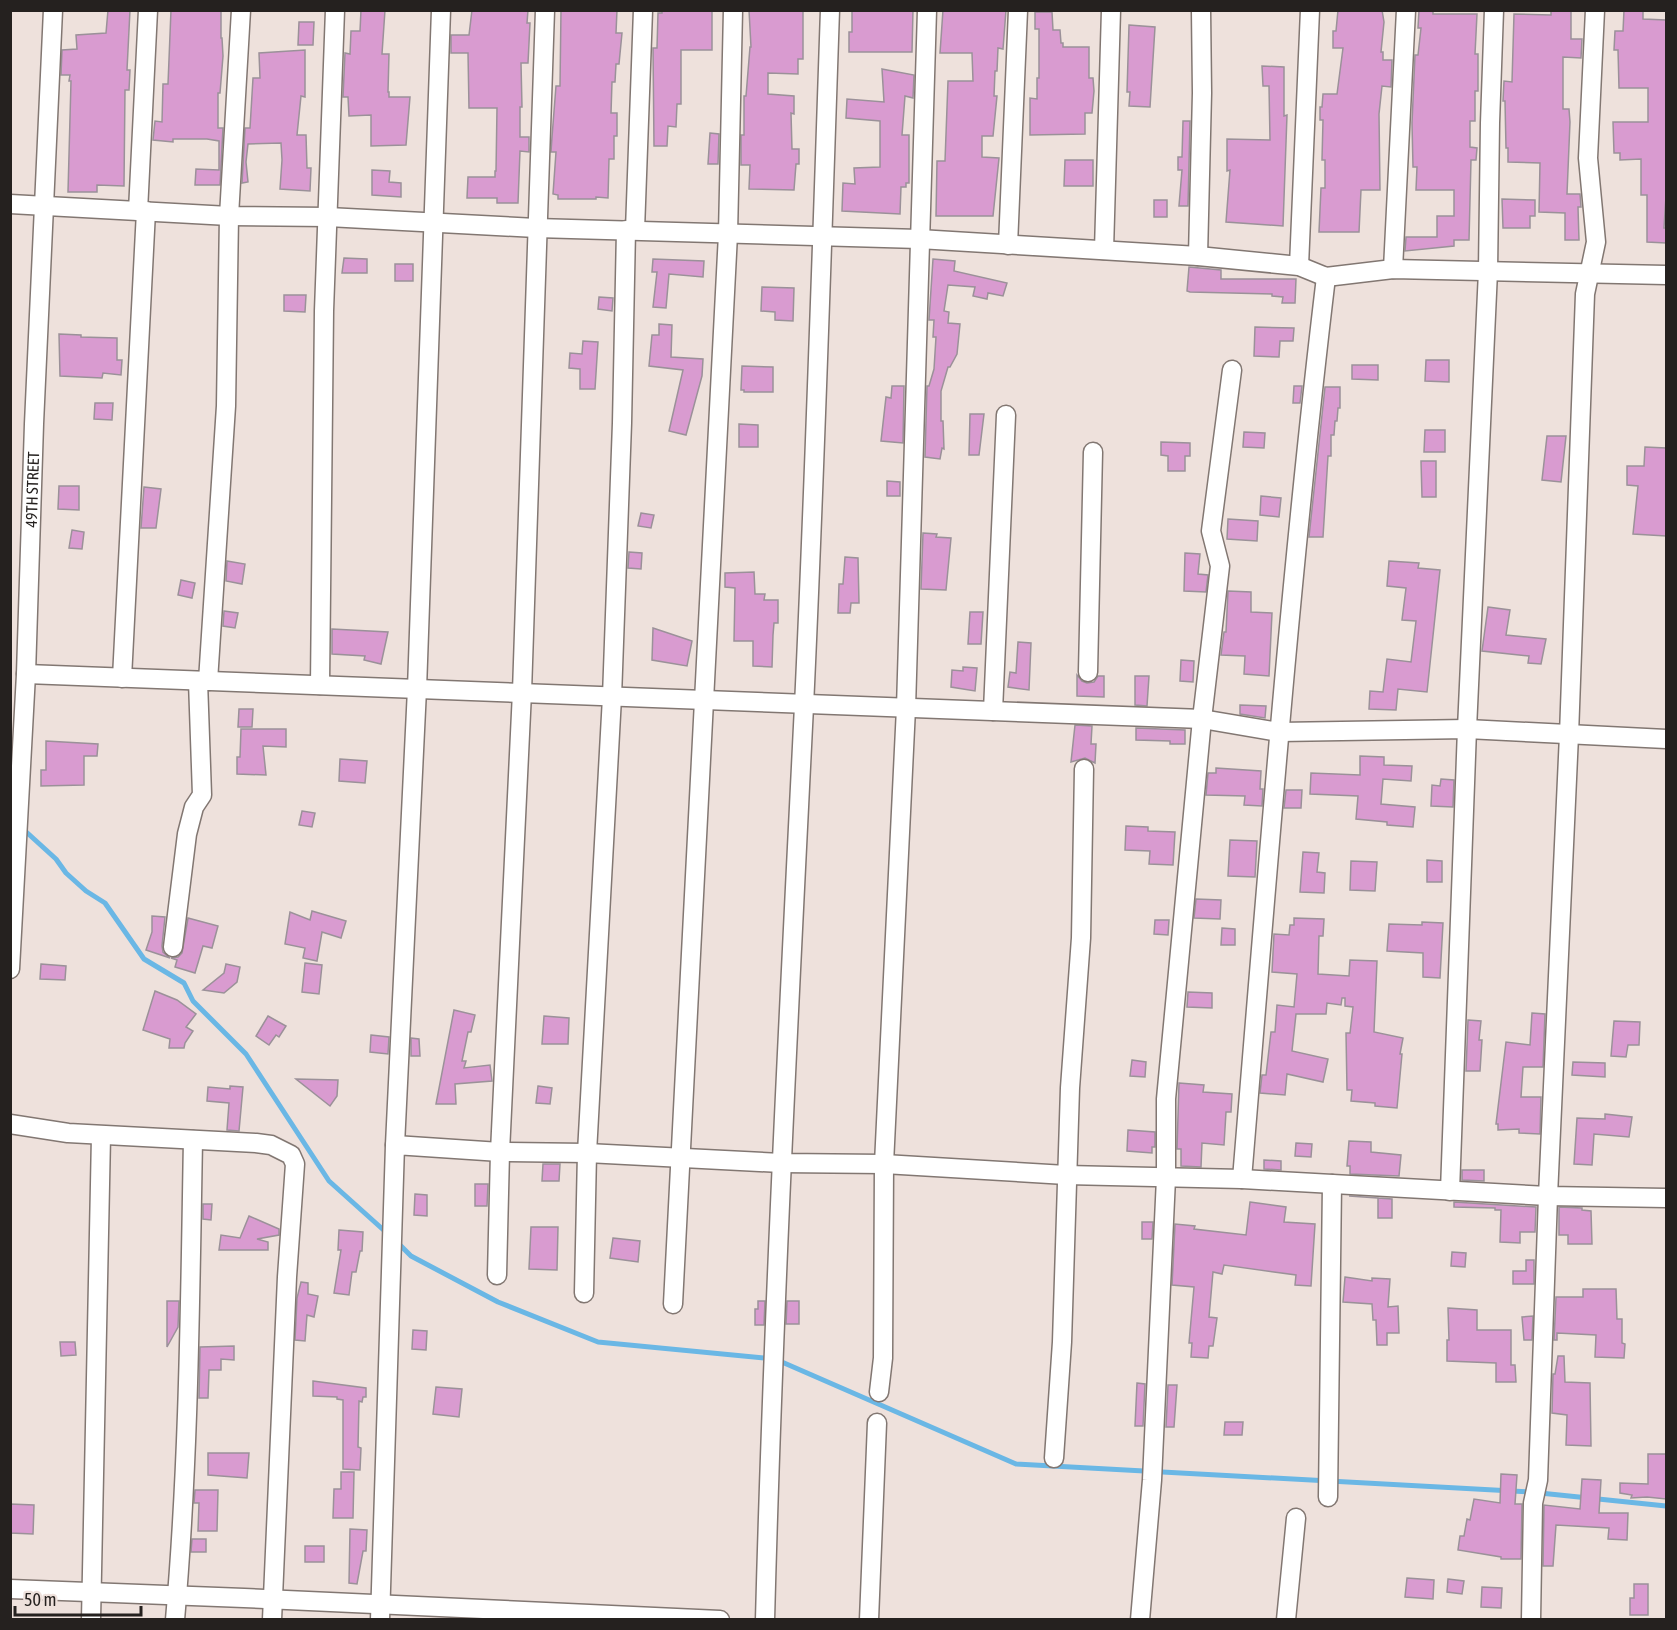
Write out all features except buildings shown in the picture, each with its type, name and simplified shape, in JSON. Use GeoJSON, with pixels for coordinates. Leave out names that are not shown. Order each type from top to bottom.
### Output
{"type":"FeatureCollection","features":[{"type":"Feature","properties":{"kind":"street","name":"49TH STREET"},"geometry":{"type":"LineString","coordinates":[[11,968],[16,882],[16,795],[26,674],[43,206],[53,10]]}},
{"type":"Feature","properties":{"kind":"street"},"geometry":{"type":"LineString","coordinates":[[122,678],[142,211],[148,10]]}},
{"type":"Feature","properties":{"kind":"street"},"geometry":{"type":"LineString","coordinates":[[173,947],[187,834],[194,807],[202,795],[203,681],[226,406],[229,216],[241,10]]}},
{"type":"Feature","properties":{"kind":"street"},"geometry":{"type":"LineString","coordinates":[[320,685],[324,311],[335,10]]}},
{"type":"Feature","properties":{"kind":"street"},"geometry":{"type":"LineString","coordinates":[[380,1612],[395,1145],[417,689],[441,10]]}},
{"type":"Feature","properties":{"kind":"street"},"geometry":{"type":"LineString","coordinates":[[496,1275],[522,692],[545,10]]}},
{"type":"Feature","properties":{"kind":"street"},"geometry":{"type":"LineString","coordinates":[[584,1293],[587,1153],[612,697],[630,230],[643,10]]}},
{"type":"Feature","properties":{"kind":"street"},"geometry":{"type":"LineString","coordinates":[[673,1304],[728,234],[733,10]]}},
{"type":"Feature","properties":{"kind":"street"},"geometry":{"type":"LineString","coordinates":[[765,1620],[780,1163],[804,704],[830,10]]}},
{"type":"Feature","properties":{"kind":"street"},"geometry":{"type":"LineString","coordinates":[[879,1392],[882,1358],[884,1164],[906,708],[927,10]]}},
{"type":"Feature","properties":{"kind":"street"},"geometry":{"type":"LineString","coordinates":[[1008,245],[1018,10]]}},
{"type":"Feature","properties":{"kind":"street"},"geometry":{"type":"LineString","coordinates":[[1104,250],[1107,103],[1112,10]]}},
{"type":"Feature","properties":{"kind":"street"},"geometry":{"type":"LineString","coordinates":[[1198,256],[1202,93],[1201,10]]}},
{"type":"Feature","properties":{"kind":"street"},"geometry":{"type":"LineString","coordinates":[[1299,266],[1310,10]]}},
{"type":"Feature","properties":{"kind":"street"},"geometry":{"type":"LineString","coordinates":[[1393,269],[1406,10]]}},
{"type":"Feature","properties":{"kind":"street"},"geometry":{"type":"LineString","coordinates":[[1450,1191],[1467,729],[1488,271],[1494,10]]}},
{"type":"Feature","properties":{"kind":"street"},"geometry":{"type":"LineString","coordinates":[[1531,1620],[1533,1503],[1538,1480],[1585,294],[1596,242],[1588,158],[1595,10]]}},
{"type":"Feature","properties":{"kind":"street"},"geometry":{"type":"LineString","coordinates":[[10,204],[229,216],[328,217],[536,228],[919,239],[1198,256],[1299,266],[1326,277],[1393,269],[1666,275]]}},
{"type":"Feature","properties":{"kind":"street"},"geometry":{"type":"LineString","coordinates":[[1242,1179],[1279,732],[1308,422],[1326,277]]}},
{"type":"Feature","properties":{"kind":"street"},"geometry":{"type":"LineString","coordinates":[[1140,1620],[1152,1480],[1166,1178],[1166,1099],[1202,719],[1220,566],[1211,531],[1232,370]]}},
{"type":"Feature","properties":{"kind":"street"},"geometry":{"type":"LineString","coordinates":[[993,711],[1006,415]]}},
{"type":"Feature","properties":{"kind":"street"},"geometry":{"type":"LineString","coordinates":[[1088,672],[1093,452]]}},
{"type":"Feature","properties":{"kind":"street"},"geometry":{"type":"LineString","coordinates":[[26,674],[1202,719],[1279,732],[1467,729],[1666,739]]}},
{"type":"Feature","properties":{"kind":"street"},"geometry":{"type":"LineString","coordinates":[[1054,1458],[1062,1342],[1070,1088],[1082,938],[1084,769]]}},
{"type":"Feature","properties":{"kind":"street"},"geometry":{"type":"LineString","coordinates":[[10,1124],[68,1134],[271,1145],[291,1155],[295,1164],[272,1620]]}},
{"type":"Feature","properties":{"kind":"street"},"geometry":{"type":"LineString","coordinates":[[91,1620],[101,1136]]}},
{"type":"Feature","properties":{"kind":"street"},"geometry":{"type":"LineString","coordinates":[[175,1620],[184,1486],[190,1334],[193,1140]]}},
{"type":"Feature","properties":{"kind":"street"},"geometry":{"type":"LineString","coordinates":[[395,1145],[500,1152],[587,1153],[780,1163],[884,1164],[1066,1174],[1242,1179],[1548,1196],[1666,1198]]}},
{"type":"Feature","properties":{"kind":"street"},"geometry":{"type":"LineString","coordinates":[[1328,1497],[1332,1184]]}},
{"type":"Feature","properties":{"kind":"street"},"geometry":{"type":"LineString","coordinates":[[870,1620],[877,1423]]}},
{"type":"Feature","properties":{"kind":"street"},"geometry":{"type":"LineString","coordinates":[[1286,1620],[1296,1518]]}},
{"type":"Feature","properties":{"kind":"street"},"geometry":{"type":"LineString","coordinates":[[10,1589],[272,1599],[380,1612],[720,1620]]}},
{"type":"Feature","properties":{"kind":"waterway"},"geometry":{"type":"LineString","coordinates":[[23,829],[56,859],[66,873],[86,891],[105,903],[144,959],[184,983],[193,1001],[246,1054],[329,1181],[388,1234]]}},
{"type":"Feature","properties":{"kind":"waterway"},"geometry":{"type":"LineString","coordinates":[[397,1242],[411,1256],[498,1302],[598,1342],[775,1359],[1016,1464],[1531,1492]]}},
{"type":"Feature","properties":{"kind":"waterway"},"geometry":{"type":"LineString","coordinates":[[1540,1493],[1666,1506]]}}]}
